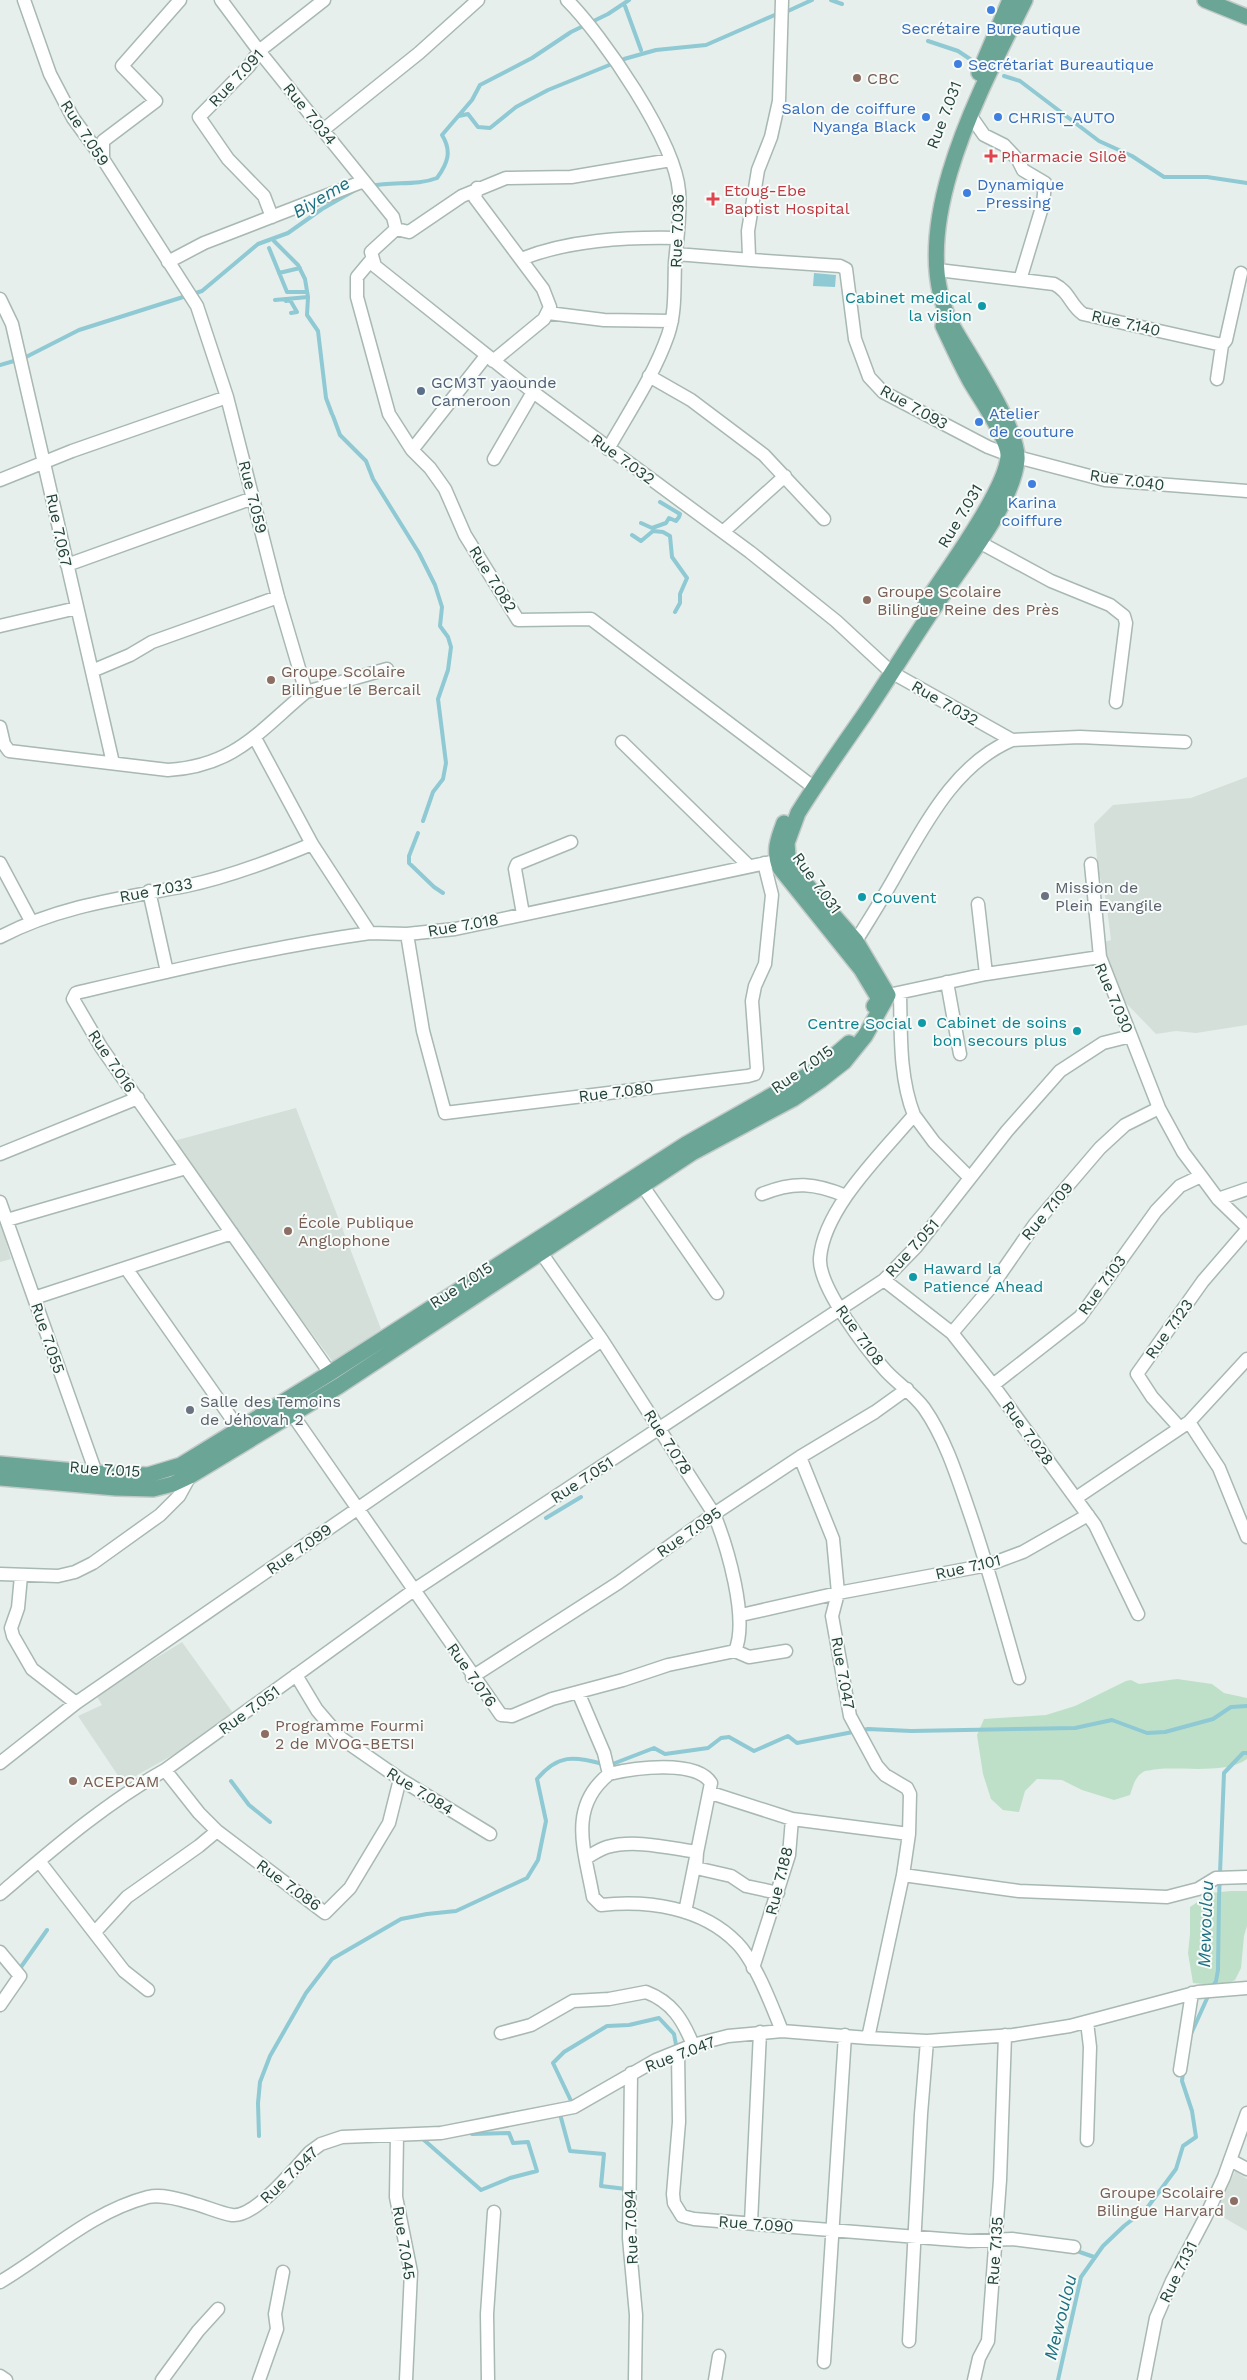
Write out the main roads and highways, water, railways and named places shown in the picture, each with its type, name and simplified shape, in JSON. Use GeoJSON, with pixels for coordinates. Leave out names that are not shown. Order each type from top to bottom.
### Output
{"type":"FeatureCollection","features":[{"type":"Feature","properties":{"kind":"main road","name":"Rue 7.031"},"geometry":{"type":"LineString","coordinates":[[889,996],[861,969],[797,890],[771,862],[784,821],[808,783],[979,542],[1009,490],[1013,456],[1012,432],[951,322],[938,270],[937,240],[947,179],[1010,0]]}},
{"type":"Feature","properties":{"kind":"main road","name":"Rue 7.031"},"geometry":{"type":"LineString","coordinates":[[1013,456],[962,366],[938,315],[932,290],[929,261],[930,228],[940,175],[986,68],[1025,0]]}},
{"type":"Feature","properties":{"kind":"main road"},"geometry":{"type":"LineString","coordinates":[[1205,0],[1247,17]]}},
{"type":"Feature","properties":{"kind":"main road","name":"Rue 7.031"},"geometry":{"type":"LineString","coordinates":[[889,996],[856,941],[798,875],[788,856],[787,843],[798,813],[987,508],[1013,456]]}},
{"type":"Feature","properties":{"kind":"main road","name":"Rue 7.015"},"geometry":{"type":"LineString","coordinates":[[0,1478],[116,1488],[153,1489],[173,1484],[190,1476],[292,1414],[542,1254],[692,1153],[793,1099],[844,1062],[866,1036],[889,996]]}},
{"type":"Feature","properties":{"kind":"main road","name":"Rue 7.015"},"geometry":{"type":"LineString","coordinates":[[0,1464],[96,1473],[148,1475],[181,1465],[330,1373],[686,1144],[820,1068],[850,1042],[889,996]]}},
{"type":"Feature","properties":{"kind":"water"},"geometry":{"type":"Polygon","coordinates":[[[814,273],[836,275],[835,287],[813,286],[814,273]]]}},
{"type":"Feature","properties":{"kind":"waterway","name":"Biyeme"},"geometry":{"type":"LineString","coordinates":[[371,186],[421,182],[437,178],[444,167],[448,152],[442,135],[472,100],[480,85],[532,58],[571,32],[608,14],[629,0]]}},
{"type":"Feature","properties":{"kind":"waterway"},"geometry":{"type":"LineString","coordinates":[[788,11],[812,0]]}},
{"type":"Feature","properties":{"kind":"waterway"},"geometry":{"type":"LineString","coordinates":[[831,0],[842,4]]}},
{"type":"Feature","properties":{"kind":"waterway"},"geometry":{"type":"LineString","coordinates":[[625,6],[641,50]]}},
{"type":"Feature","properties":{"kind":"waterway"},"geometry":{"type":"LineString","coordinates":[[459,116],[468,114],[478,127],[490,128],[516,107],[548,90],[624,59],[656,50],[706,45],[777,14]]}},
{"type":"Feature","properties":{"kind":"waterway"},"geometry":{"type":"LineString","coordinates":[[928,41],[958,51],[973,61]]}},
{"type":"Feature","properties":{"kind":"waterway"},"geometry":{"type":"LineString","coordinates":[[1004,76],[1020,81],[1099,141],[1132,156],[1164,177],[1207,177],[1247,183]]}},
{"type":"Feature","properties":{"kind":"waterway","name":"Biyeme"},"geometry":{"type":"LineString","coordinates":[[0,365],[24,358],[79,330],[202,291],[258,244],[288,233],[322,209],[357,189]]}},
{"type":"Feature","properties":{"kind":"waterway"},"geometry":{"type":"LineString","coordinates":[[274,241],[298,265],[305,279],[308,297],[307,315],[318,331],[326,398],[332,414]]}},
{"type":"Feature","properties":{"kind":"waterway"},"geometry":{"type":"LineString","coordinates":[[269,248],[287,292],[307,292]]}},
{"type":"Feature","properties":{"kind":"waterway"},"geometry":{"type":"LineString","coordinates":[[279,273],[300,268]]}},
{"type":"Feature","properties":{"kind":"waterway"},"geometry":{"type":"LineString","coordinates":[[275,300],[308,297]]}},
{"type":"Feature","properties":{"kind":"waterway"},"geometry":{"type":"LineString","coordinates":[[286,301],[290,300],[297,312],[291,313]]}},
{"type":"Feature","properties":{"kind":"waterway"},"geometry":{"type":"LineString","coordinates":[[333,416],[340,435],[366,461],[373,479],[419,553],[435,585],[442,607],[440,626],[448,637],[451,647],[448,670],[438,699],[446,763],[443,779],[433,792],[423,821]]}},
{"type":"Feature","properties":{"kind":"waterway"},"geometry":{"type":"LineString","coordinates":[[641,523],[652,528],[666,523],[669,518],[676,521],[680,514],[660,502]]}},
{"type":"Feature","properties":{"kind":"waterway"},"geometry":{"type":"LineString","coordinates":[[632,535],[641,541],[653,531],[663,532],[670,536],[672,557],[687,578],[680,594],[680,603],[675,612]]}},
{"type":"Feature","properties":{"kind":"waterway"},"geometry":{"type":"LineString","coordinates":[[418,833],[409,856],[409,863],[443,893]]}},
{"type":"Feature","properties":{"kind":"waterway"},"geometry":{"type":"LineString","coordinates":[[546,1518],[581,1497]]}},
{"type":"Feature","properties":{"kind":"waterway"},"geometry":{"type":"LineString","coordinates":[[610,1765],[654,1748],[665,1754],[708,1748],[721,1738],[729,1737],[754,1751],[788,1736],[797,1743],[868,1729],[911,1731],[1075,1728],[1112,1720],[1147,1733],[1165,1732],[1213,1719],[1231,1707],[1247,1706]]}},
{"type":"Feature","properties":{"kind":"waterway","name":"Mewoulou"},"geometry":{"type":"LineString","coordinates":[[1212,1988],[1216,1981],[1218,1970],[1224,1773],[1243,1753],[1247,1753]]}},
{"type":"Feature","properties":{"kind":"waterway"},"geometry":{"type":"LineString","coordinates":[[259,2136],[258,2103],[260,2082],[270,2056],[306,1993],[332,1959],[401,1919],[456,1911],[527,1878],[538,1860],[546,1821],[537,1779],[552,1765],[567,1759],[583,1759],[603,1764]]}},
{"type":"Feature","properties":{"kind":"waterway"},"geometry":{"type":"LineString","coordinates":[[231,1781],[249,1805],[270,1822]]}},
{"type":"Feature","properties":{"kind":"waterway"},"geometry":{"type":"LineString","coordinates":[[21,1967],[47,1930]]}},
{"type":"Feature","properties":{"kind":"waterway","name":"Mewoulou"},"geometry":{"type":"LineString","coordinates":[[1190,2036],[1209,1994]]}},
{"type":"Feature","properties":{"kind":"waterway"},"geometry":{"type":"LineString","coordinates":[[573,2105],[553,2063],[564,2052],[607,2026],[629,2025],[659,2018],[674,2034],[677,2050]]}},
{"type":"Feature","properties":{"kind":"waterway","name":"Mewoulou"},"geometry":{"type":"LineString","coordinates":[[1058,2380],[1081,2277],[1103,2246],[1147,2208],[1176,2169],[1183,2146],[1196,2137],[1192,2111],[1182,2081],[1183,2072]]}},
{"type":"Feature","properties":{"kind":"waterway"},"geometry":{"type":"LineString","coordinates":[[560,2114],[570,2151],[604,2154],[601,2186],[626,2189]]}},
{"type":"Feature","properties":{"kind":"waterway"},"geometry":{"type":"LineString","coordinates":[[424,2140],[481,2190],[510,2178],[537,2171],[528,2142],[513,2143],[509,2133],[472,2134]]}},
{"type":"Feature","properties":{"kind":"waterway"},"geometry":{"type":"LineString","coordinates":[[1074,2250],[1094,2257]]}},
{"type":"Feature","properties":{"kind":"place","name":"Secrétaire Bureautique"},"geometry":{"type":"Point","coordinates":[991,10]}},
{"type":"Feature","properties":{"kind":"place","name":"Secrétariat Bureautique"},"geometry":{"type":"Point","coordinates":[958,64]}},
{"type":"Feature","properties":{"kind":"place","name":"CBC"},"geometry":{"type":"Point","coordinates":[857,78]}},
{"type":"Feature","properties":{"kind":"place","name":"Salon de coiffure Nyanga Black"},"geometry":{"type":"Point","coordinates":[926,117]}},
{"type":"Feature","properties":{"kind":"place","name":"CHRIST_AUTO"},"geometry":{"type":"Point","coordinates":[998,117]}},
{"type":"Feature","properties":{"kind":"place","name":"Pharmacie Siloë"},"geometry":{"type":"Point","coordinates":[991,156]}},
{"type":"Feature","properties":{"kind":"place","name":"Dynamique _Pressing"},"geometry":{"type":"Point","coordinates":[967,193]}},
{"type":"Feature","properties":{"kind":"place","name":"Etoug-Ebe Baptist Hospital"},"geometry":{"type":"Point","coordinates":[713,199]}},
{"type":"Feature","properties":{"kind":"place","name":"Cabinet medical la vision"},"geometry":{"type":"Point","coordinates":[982,306]}},
{"type":"Feature","properties":{"kind":"place","name":"GCM3T yaounde Cameroon"},"geometry":{"type":"Point","coordinates":[421,391]}},
{"type":"Feature","properties":{"kind":"place","name":"Atelier de couture"},"geometry":{"type":"Point","coordinates":[979,422]}},
{"type":"Feature","properties":{"kind":"place","name":"Karina coiffure"},"geometry":{"type":"Point","coordinates":[1032,484]}},
{"type":"Feature","properties":{"kind":"place","name":"Groupe Scolaire Bilingue Reine des Près"},"geometry":{"type":"Point","coordinates":[867,600]}},
{"type":"Feature","properties":{"kind":"place","name":"Groupe Scolaire Bilingue le Bercail"},"geometry":{"type":"Point","coordinates":[271,680]}},
{"type":"Feature","properties":{"kind":"place","name":"Mission de Plein Evangile"},"geometry":{"type":"Point","coordinates":[1045,896]}},
{"type":"Feature","properties":{"kind":"place","name":"Couvent"},"geometry":{"type":"Point","coordinates":[862,897]}},
{"type":"Feature","properties":{"kind":"place","name":"Centre Social"},"geometry":{"type":"Point","coordinates":[922,1023]}},
{"type":"Feature","properties":{"kind":"place","name":"Cabinet de soins bon secours plus"},"geometry":{"type":"Point","coordinates":[1077,1031]}},
{"type":"Feature","properties":{"kind":"place","name":"École Publique Anglophone"},"geometry":{"type":"Point","coordinates":[288,1231]}},
{"type":"Feature","properties":{"kind":"place","name":"Haward la Patience Ahead"},"geometry":{"type":"Point","coordinates":[913,1277]}},
{"type":"Feature","properties":{"kind":"place","name":"Salle des Temoins de Jéhovah 2"},"geometry":{"type":"Point","coordinates":[190,1410]}},
{"type":"Feature","properties":{"kind":"place","name":"Programme Fourmi 2 de MVOG-BETSI"},"geometry":{"type":"Point","coordinates":[265,1734]}},
{"type":"Feature","properties":{"kind":"place","name":"ACEPCAM"},"geometry":{"type":"Point","coordinates":[73,1781]}},
{"type":"Feature","properties":{"kind":"place","name":"Groupe Scolaire Bilingue Harvard"},"geometry":{"type":"Point","coordinates":[1234,2201]}}]}
